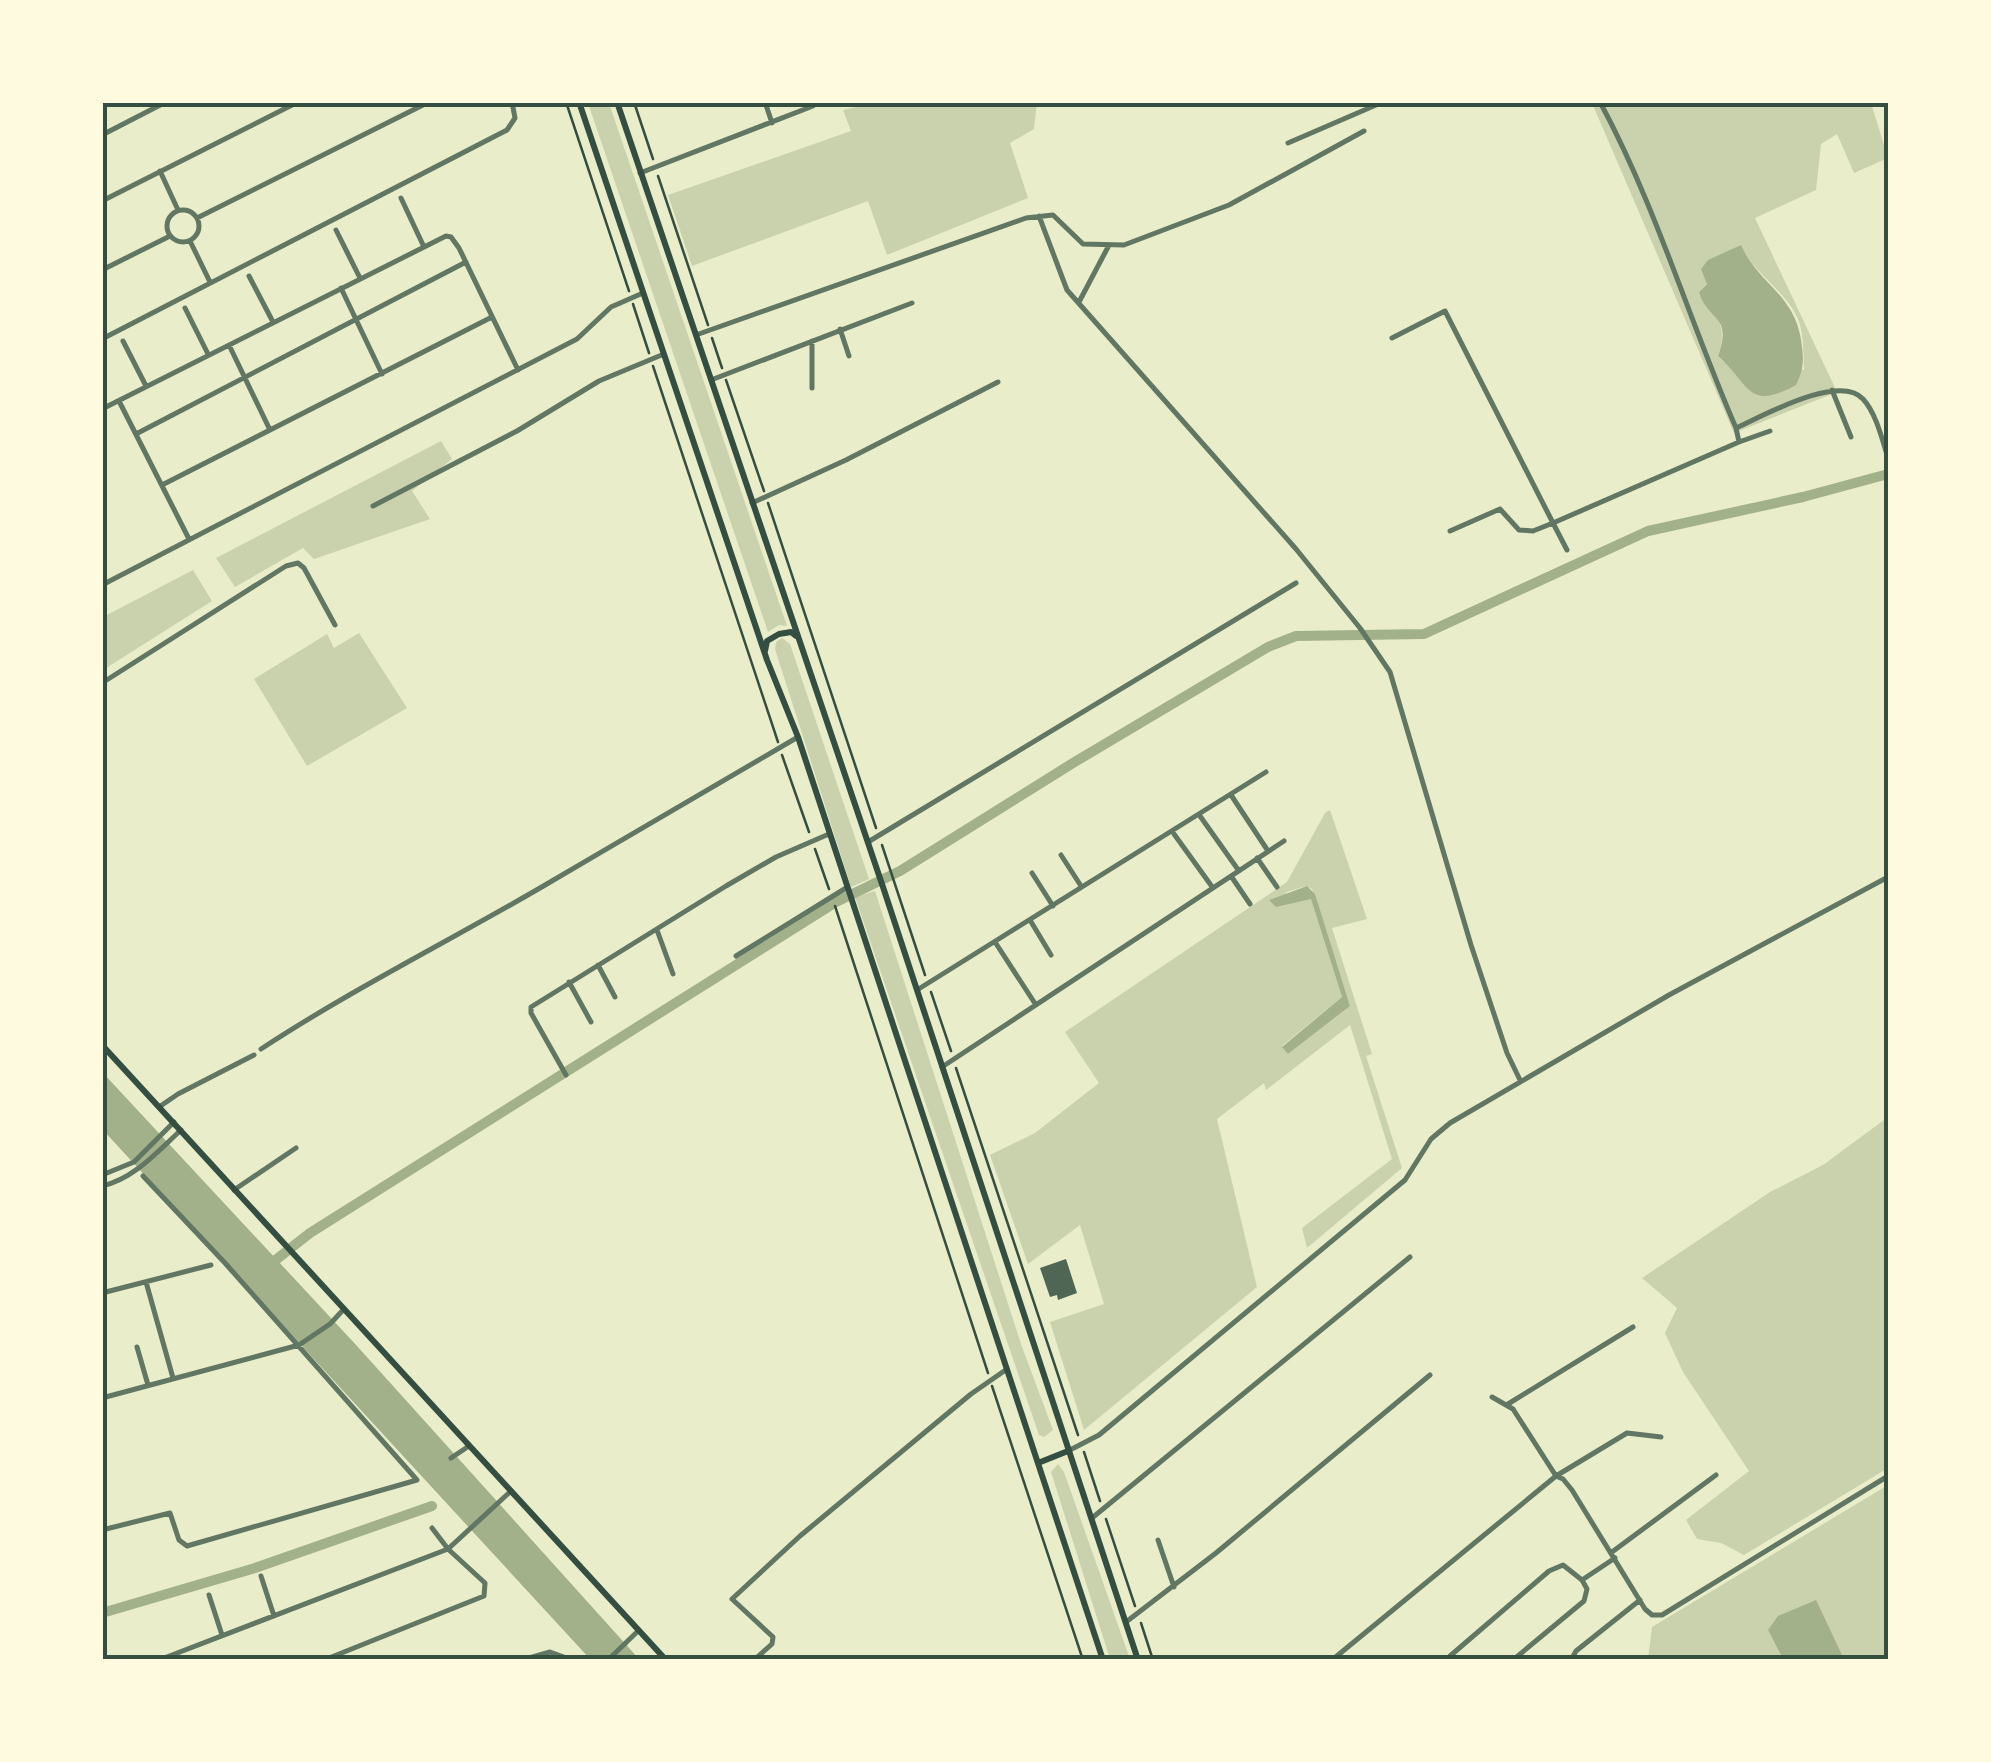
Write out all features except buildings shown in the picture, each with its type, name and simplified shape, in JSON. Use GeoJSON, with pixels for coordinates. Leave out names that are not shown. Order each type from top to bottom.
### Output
{"type":"FeatureCollection","features":[{"type":"Feature","properties":{"kind":"main road"},"geometry":{"type":"LineString","coordinates":[[579,102],[764,652],[798,738],[1103,1660]]}},
{"type":"Feature","properties":{"kind":"main road"},"geometry":{"type":"LineString","coordinates":[[617,102],[878,870],[1138,1660]]}},
{"type":"Feature","properties":{"kind":"main road"},"geometry":{"type":"LineString","coordinates":[[764,652],[768,642],[779,634],[791,632],[799,640]]}},
{"type":"Feature","properties":{"kind":"main road"},"geometry":{"type":"LineString","coordinates":[[102,1045],[666,1660]]}},
{"type":"Feature","properties":{"kind":"main road"},"geometry":{"type":"LineString","coordinates":[[1038,1463],[1068,1452]]}},
{"type":"Feature","properties":{"kind":"street"},"geometry":{"type":"LineString","coordinates":[[102,135],[166,102]]}},
{"type":"Feature","properties":{"kind":"street"},"geometry":{"type":"LineString","coordinates":[[102,201],[298,102]]}},
{"type":"Feature","properties":{"kind":"street"},"geometry":{"type":"LineString","coordinates":[[198,218],[429,102]]}},
{"type":"Feature","properties":{"kind":"street"},"geometry":{"type":"LineString","coordinates":[[102,339],[507,130],[516,118],[512,102]]}},
{"type":"Feature","properties":{"kind":"street"},"geometry":{"type":"LineString","coordinates":[[765,102],[772,124]]}},
{"type":"Feature","properties":{"kind":"street"},"geometry":{"type":"LineString","coordinates":[[1288,143],[1383,102]]}},
{"type":"Feature","properties":{"kind":"street"},"geometry":{"type":"LineString","coordinates":[[1600,102],[1644,196],[1739,442]]}},
{"type":"Feature","properties":{"kind":"street"},"geometry":{"type":"LineString","coordinates":[[640,173],[813,106]]}},
{"type":"Feature","properties":{"kind":"street"},"geometry":{"type":"LineString","coordinates":[[696,335],[1039,216],[1053,216],[1083,244],[1124,246],[1228,205],[1364,131]]}},
{"type":"Feature","properties":{"kind":"street"},"geometry":{"type":"LineString","coordinates":[[160,171],[178,210]]}},
{"type":"Feature","properties":{"kind":"street"},"geometry":{"type":"LineString","coordinates":[[401,198],[424,248]]}},
{"type":"Feature","properties":{"kind":"street"},"geometry":{"type":"LineString","coordinates":[[170,236],[168,218],[178,210],[189,211],[198,218]]}},
{"type":"Feature","properties":{"kind":"street"},"geometry":{"type":"LineString","coordinates":[[1039,216],[1059,273],[1079,303],[1285,536],[1360,628],[1390,672],[1472,946],[1507,1054],[1520,1080]]}},
{"type":"Feature","properties":{"kind":"street"},"geometry":{"type":"LineString","coordinates":[[170,236],[180,242],[190,240],[198,231],[198,218]]}},
{"type":"Feature","properties":{"kind":"street"},"geometry":{"type":"LineString","coordinates":[[336,230],[360,278]]}},
{"type":"Feature","properties":{"kind":"street"},"geometry":{"type":"LineString","coordinates":[[102,270],[170,236]]}},
{"type":"Feature","properties":{"kind":"street"},"geometry":{"type":"LineString","coordinates":[[102,409],[446,236],[466,262],[518,370]]}},
{"type":"Feature","properties":{"kind":"street"},"geometry":{"type":"LineString","coordinates":[[190,240],[210,282]]}},
{"type":"Feature","properties":{"kind":"street"},"geometry":{"type":"LineString","coordinates":[[1079,303],[1108,247]]}},
{"type":"Feature","properties":{"kind":"street"},"geometry":{"type":"LineString","coordinates":[[136,434],[466,262]]}},
{"type":"Feature","properties":{"kind":"street"},"geometry":{"type":"LineString","coordinates":[[249,276],[274,323]]}},
{"type":"Feature","properties":{"kind":"street"},"geometry":{"type":"LineString","coordinates":[[342,288],[382,374]]}},
{"type":"Feature","properties":{"kind":"street"},"geometry":{"type":"LineString","coordinates":[[102,585],[577,339],[611,306],[643,293]]}},
{"type":"Feature","properties":{"kind":"street"},"geometry":{"type":"LineString","coordinates":[[711,380],[912,303]]}},
{"type":"Feature","properties":{"kind":"street"},"geometry":{"type":"LineString","coordinates":[[184,308],[208,356]]}},
{"type":"Feature","properties":{"kind":"street"},"geometry":{"type":"LineString","coordinates":[[1392,338],[1444,311],[1567,550]]}},
{"type":"Feature","properties":{"kind":"street"},"geometry":{"type":"LineString","coordinates":[[162,485],[492,317]]}},
{"type":"Feature","properties":{"kind":"street"},"geometry":{"type":"LineString","coordinates":[[840,329],[848,356]]}},
{"type":"Feature","properties":{"kind":"street"},"geometry":{"type":"LineString","coordinates":[[122,340],[146,386]]}},
{"type":"Feature","properties":{"kind":"street"},"geometry":{"type":"LineString","coordinates":[[812,341],[812,388]]}},
{"type":"Feature","properties":{"kind":"street"},"geometry":{"type":"LineString","coordinates":[[229,345],[270,430]]}},
{"type":"Feature","properties":{"kind":"street"},"geometry":{"type":"LineString","coordinates":[[372,506],[516,432],[610,376],[664,354]]}},
{"type":"Feature","properties":{"kind":"street"},"geometry":{"type":"LineString","coordinates":[[752,503],[998,382]]}},
{"type":"Feature","properties":{"kind":"street"},"geometry":{"type":"LineString","coordinates":[[1736,428],[1832,390],[1848,389],[1860,394],[1867,404],[1888,458]]}},
{"type":"Feature","properties":{"kind":"street"},"geometry":{"type":"LineString","coordinates":[[1832,390],[1851,436]]}},
{"type":"Feature","properties":{"kind":"street"},"geometry":{"type":"LineString","coordinates":[[118,401],[189,538]]}},
{"type":"Feature","properties":{"kind":"street"},"geometry":{"type":"LineString","coordinates":[[1450,531],[1500,509],[1519,530],[1533,531],[1770,431]]}},
{"type":"Feature","properties":{"kind":"street"},"geometry":{"type":"LineString","coordinates":[[102,683],[286,566],[298,563],[304,568],[335,624]]}},
{"type":"Feature","properties":{"kind":"street"},"geometry":{"type":"LineString","coordinates":[[868,842],[1296,583]]}},
{"type":"Feature","properties":{"kind":"street"},"geometry":{"type":"LineString","coordinates":[[262,1050],[349,995],[798,738]]}},
{"type":"Feature","properties":{"kind":"street"},"geometry":{"type":"LineString","coordinates":[[917,990],[1266,772]]}},
{"type":"Feature","properties":{"kind":"street"},"geometry":{"type":"LineString","coordinates":[[1231,795],[1268,851]]}},
{"type":"Feature","properties":{"kind":"street"},"geometry":{"type":"LineString","coordinates":[[1200,816],[1239,870]]}},
{"type":"Feature","properties":{"kind":"street"},"geometry":{"type":"LineString","coordinates":[[1173,833],[1212,888]]}},
{"type":"Feature","properties":{"kind":"street"},"geometry":{"type":"LineString","coordinates":[[564,1071],[530,1010],[726,886],[829,834]]}},
{"type":"Feature","properties":{"kind":"street"},"geometry":{"type":"LineString","coordinates":[[942,1067],[1284,841]]}},
{"type":"Feature","properties":{"kind":"street"},"geometry":{"type":"LineString","coordinates":[[1061,855],[1082,888]]}},
{"type":"Feature","properties":{"kind":"street"},"geometry":{"type":"LineString","coordinates":[[1257,858],[1277,887]]}},
{"type":"Feature","properties":{"kind":"street"},"geometry":{"type":"LineString","coordinates":[[1032,873],[1052,906]]}},
{"type":"Feature","properties":{"kind":"street"},"geometry":{"type":"LineString","coordinates":[[1231,876],[1250,904]]}},
{"type":"Feature","properties":{"kind":"street"},"geometry":{"type":"LineString","coordinates":[[1068,1452],[1100,1435],[1405,1180],[1438,1132],[1520,1080],[1786,929],[1888,877]]}},
{"type":"Feature","properties":{"kind":"street"},"geometry":{"type":"LineString","coordinates":[[736,956],[846,890]]}},
{"type":"Feature","properties":{"kind":"street"},"geometry":{"type":"LineString","coordinates":[[1030,920],[1052,955]]}},
{"type":"Feature","properties":{"kind":"street"},"geometry":{"type":"LineString","coordinates":[[658,930],[673,974]]}},
{"type":"Feature","properties":{"kind":"street"},"geometry":{"type":"LineString","coordinates":[[996,942],[1036,1005]]}},
{"type":"Feature","properties":{"kind":"street"},"geometry":{"type":"LineString","coordinates":[[598,965],[616,996]]}},
{"type":"Feature","properties":{"kind":"street"},"geometry":{"type":"LineString","coordinates":[[569,982],[591,1022]]}},
{"type":"Feature","properties":{"kind":"street"},"geometry":{"type":"LineString","coordinates":[[160,1107],[254,1055]]}},
{"type":"Feature","properties":{"kind":"street"},"geometry":{"type":"LineString","coordinates":[[102,1175],[134,1162],[174,1122]]}},
{"type":"Feature","properties":{"kind":"street"},"geometry":{"type":"LineString","coordinates":[[102,1186],[123,1180],[181,1130]]}},
{"type":"Feature","properties":{"kind":"street"},"geometry":{"type":"LineString","coordinates":[[234,1190],[296,1148]]}},
{"type":"Feature","properties":{"kind":"street"},"geometry":{"type":"LineString","coordinates":[[102,1530],[166,1513],[173,1515],[179,1540],[187,1546],[417,1480],[143,1176]]}},
{"type":"Feature","properties":{"kind":"street"},"geometry":{"type":"LineString","coordinates":[[1090,1520],[1410,1257]]}},
{"type":"Feature","properties":{"kind":"street"},"geometry":{"type":"LineString","coordinates":[[102,1294],[211,1265]]}},
{"type":"Feature","properties":{"kind":"street"},"geometry":{"type":"LineString","coordinates":[[146,1282],[173,1378]]}},
{"type":"Feature","properties":{"kind":"street"},"geometry":{"type":"LineString","coordinates":[[102,1398],[298,1345],[330,1324],[344,1309]]}},
{"type":"Feature","properties":{"kind":"street"},"geometry":{"type":"LineString","coordinates":[[1507,1404],[1633,1327]]}},
{"type":"Feature","properties":{"kind":"street"},"geometry":{"type":"LineString","coordinates":[[137,1346],[148,1385]]}},
{"type":"Feature","properties":{"kind":"street"},"geometry":{"type":"LineString","coordinates":[[754,1660],[772,1644],[773,1637],[732,1600],[800,1536],[1006,1370]]}},
{"type":"Feature","properties":{"kind":"street"},"geometry":{"type":"LineString","coordinates":[[1125,1622],[1174,1587],[1430,1375]]}},
{"type":"Feature","properties":{"kind":"street"},"geometry":{"type":"LineString","coordinates":[[1492,1397],[1507,1404],[1556,1476],[1567,1482],[1652,1615],[1674,1610],[1888,1476]]}},
{"type":"Feature","properties":{"kind":"street"},"geometry":{"type":"LineString","coordinates":[[1332,1660],[1556,1476],[1627,1433],[1661,1437]]}},
{"type":"Feature","properties":{"kind":"street"},"geometry":{"type":"LineString","coordinates":[[451,1458],[469,1446]]}},
{"type":"Feature","properties":{"kind":"street"},"geometry":{"type":"LineString","coordinates":[[1582,1580],[1716,1476]]}},
{"type":"Feature","properties":{"kind":"street"},"geometry":{"type":"LineString","coordinates":[[159,1660],[448,1549],[511,1491]]}},
{"type":"Feature","properties":{"kind":"street"},"geometry":{"type":"LineString","coordinates":[[324,1660],[484,1596],[486,1583],[448,1549],[432,1528]]}},
{"type":"Feature","properties":{"kind":"street"},"geometry":{"type":"LineString","coordinates":[[1158,1540],[1174,1587]]}},
{"type":"Feature","properties":{"kind":"street"},"geometry":{"type":"LineString","coordinates":[[1450,1656],[1556,1566],[1570,1567],[1587,1590],[1584,1600],[1514,1660]]}},
{"type":"Feature","properties":{"kind":"street"},"geometry":{"type":"LineString","coordinates":[[261,1576],[274,1616]]}},
{"type":"Feature","properties":{"kind":"street"},"geometry":{"type":"LineString","coordinates":[[209,1595],[222,1636]]}},
{"type":"Feature","properties":{"kind":"street"},"geometry":{"type":"LineString","coordinates":[[1571,1660],[1576,1650],[1640,1600]]}},
{"type":"Feature","properties":{"kind":"street"},"geometry":{"type":"LineString","coordinates":[[608,1660],[639,1630]]}},
{"type":"Feature","properties":{"kind":"street"},"geometry":{"type":"LineString","coordinates":[[522,1660],[550,1652],[572,1660]]}},
{"type":"Feature","properties":{"kind":"path"},"geometry":{"type":"LineString","coordinates":[[566,102],[832,896]]}},
{"type":"Feature","properties":{"kind":"path"},"geometry":{"type":"LineString","coordinates":[[634,102],[1153,1660]]}},
{"type":"Feature","properties":{"kind":"path"},"geometry":{"type":"LineString","coordinates":[[836,909],[1083,1660]]}},
{"type":"Feature","properties":{"kind":"shaded area"},"geometry":{"type":"Polygon","coordinates":[[[864,102],[1037,102],[1034,129],[1010,143],[1028,198],[887,255],[868,201],[692,266],[668,195],[851,131],[843,110],[865,105],[864,102]]]}},
{"type":"Feature","properties":{"kind":"shaded area"},"geometry":{"type":"Polygon","coordinates":[[[588,103],[609,103],[787,626],[779,625],[768,632],[588,103]]]}},
{"type":"Feature","properties":{"kind":"shaded area"},"geometry":{"type":"Polygon","coordinates":[[[1592,103],[1871,103],[1888,158],[1854,173],[1837,134],[1821,144],[1816,190],[1755,218],[1837,392],[1734,433],[1592,103]],[[1741,246],[1699,292],[1719,322],[1722,337],[1718,356],[1724,362],[1804,370],[1802,333],[1794,311],[1741,246]]]}},
{"type":"Feature","properties":{"kind":"shaded area"},"geometry":{"type":"Polygon","coordinates":[[[1741,245],[1786,303],[1799,329],[1802,366],[1796,385],[1768,396],[1751,391],[1718,356],[1721,325],[1699,292],[1707,284],[1701,269],[1708,260],[1741,245]]]}},
{"type":"Feature","properties":{"kind":"shaded area"},"geometry":{"type":"Polygon","coordinates":[[[441,441],[452,459],[412,491],[430,519],[314,559],[303,548],[235,587],[216,558],[441,441]]]}},
{"type":"Feature","properties":{"kind":"shaded area"},"geometry":{"type":"Polygon","coordinates":[[[193,570],[212,601],[103,670],[103,617],[193,570]]]}},
{"type":"Feature","properties":{"kind":"shaded area"},"geometry":{"type":"Polygon","coordinates":[[[359,633],[407,708],[307,766],[254,679],[327,634],[334,648],[359,633]]]}},
{"type":"Feature","properties":{"kind":"shaded area"},"geometry":{"type":"Polygon","coordinates":[[[782,638],[790,644],[869,879],[851,887],[775,649],[782,638]]]}},
{"type":"Feature","properties":{"kind":"shaded area"},"geometry":{"type":"Polygon","coordinates":[[[1330,810],[1367,919],[1332,928],[1372,1054],[1366,1056],[1402,1168],[1307,1248],[1302,1228],[1392,1159],[1350,1025],[1266,1090],[1264,1083],[1217,1119],[1257,1287],[1084,1430],[1050,1322],[1104,1304],[1080,1225],[1028,1264],[990,1155],[1035,1133],[1099,1083],[1065,1032],[1287,882],[1330,810]],[[1306,886],[1284,893],[1311,898],[1342,997],[1282,1046],[1288,1054],[1350,1006],[1312,889],[1306,886]]]}},
{"type":"Feature","properties":{"kind":"shaded area"},"geometry":{"type":"Polygon","coordinates":[[[1307,886],[1315,894],[1350,1006],[1288,1054],[1282,1047],[1342,997],[1311,899],[1276,907],[1269,900],[1307,886]]]}},
{"type":"Feature","properties":{"kind":"shaded area"},"geometry":{"type":"Polygon","coordinates":[[[875,891],[1021,1344],[1053,1430],[1044,1437],[1039,1435],[855,897],[875,891]]]}},
{"type":"Feature","properties":{"kind":"shaded area"},"geometry":{"type":"Polygon","coordinates":[[[103,1073],[357,1346],[639,1659],[590,1659],[103,1130],[103,1073]]]}},
{"type":"Feature","properties":{"kind":"shaded area"},"geometry":{"type":"Polygon","coordinates":[[[1888,1117],[1888,1468],[1744,1555],[1721,1543],[1697,1539],[1686,1520],[1749,1471],[1683,1372],[1665,1333],[1677,1308],[1642,1278],[1770,1192],[1823,1165],[1888,1117]]]}},
{"type":"Feature","properties":{"kind":"shaded area"},"geometry":{"type":"Polygon","coordinates":[[[1058,1464],[1130,1659],[1110,1659],[1051,1472],[1058,1464]]]}},
{"type":"Feature","properties":{"kind":"shaded area"},"geometry":{"type":"Polygon","coordinates":[[[1888,1485],[1888,1659],[1844,1659],[1815,1601],[1768,1630],[1783,1659],[1648,1660],[1652,1627],[1888,1485]]]}},
{"type":"Feature","properties":{"kind":"shaded area"},"geometry":{"type":"Polygon","coordinates":[[[1816,1600],[1844,1659],[1783,1659],[1768,1630],[1778,1616],[1816,1600]]]}},
{"type":"Feature","properties":{"kind":"waterway"},"geometry":{"type":"LineString","coordinates":[[268,1266],[310,1233],[836,902],[900,871],[1268,647],[1296,636],[1424,634],[1648,531],[1888,474]]}},
{"type":"Feature","properties":{"kind":"waterway"},"geometry":{"type":"LineString","coordinates":[[102,1613],[255,1568],[432,1506]]}}]}
